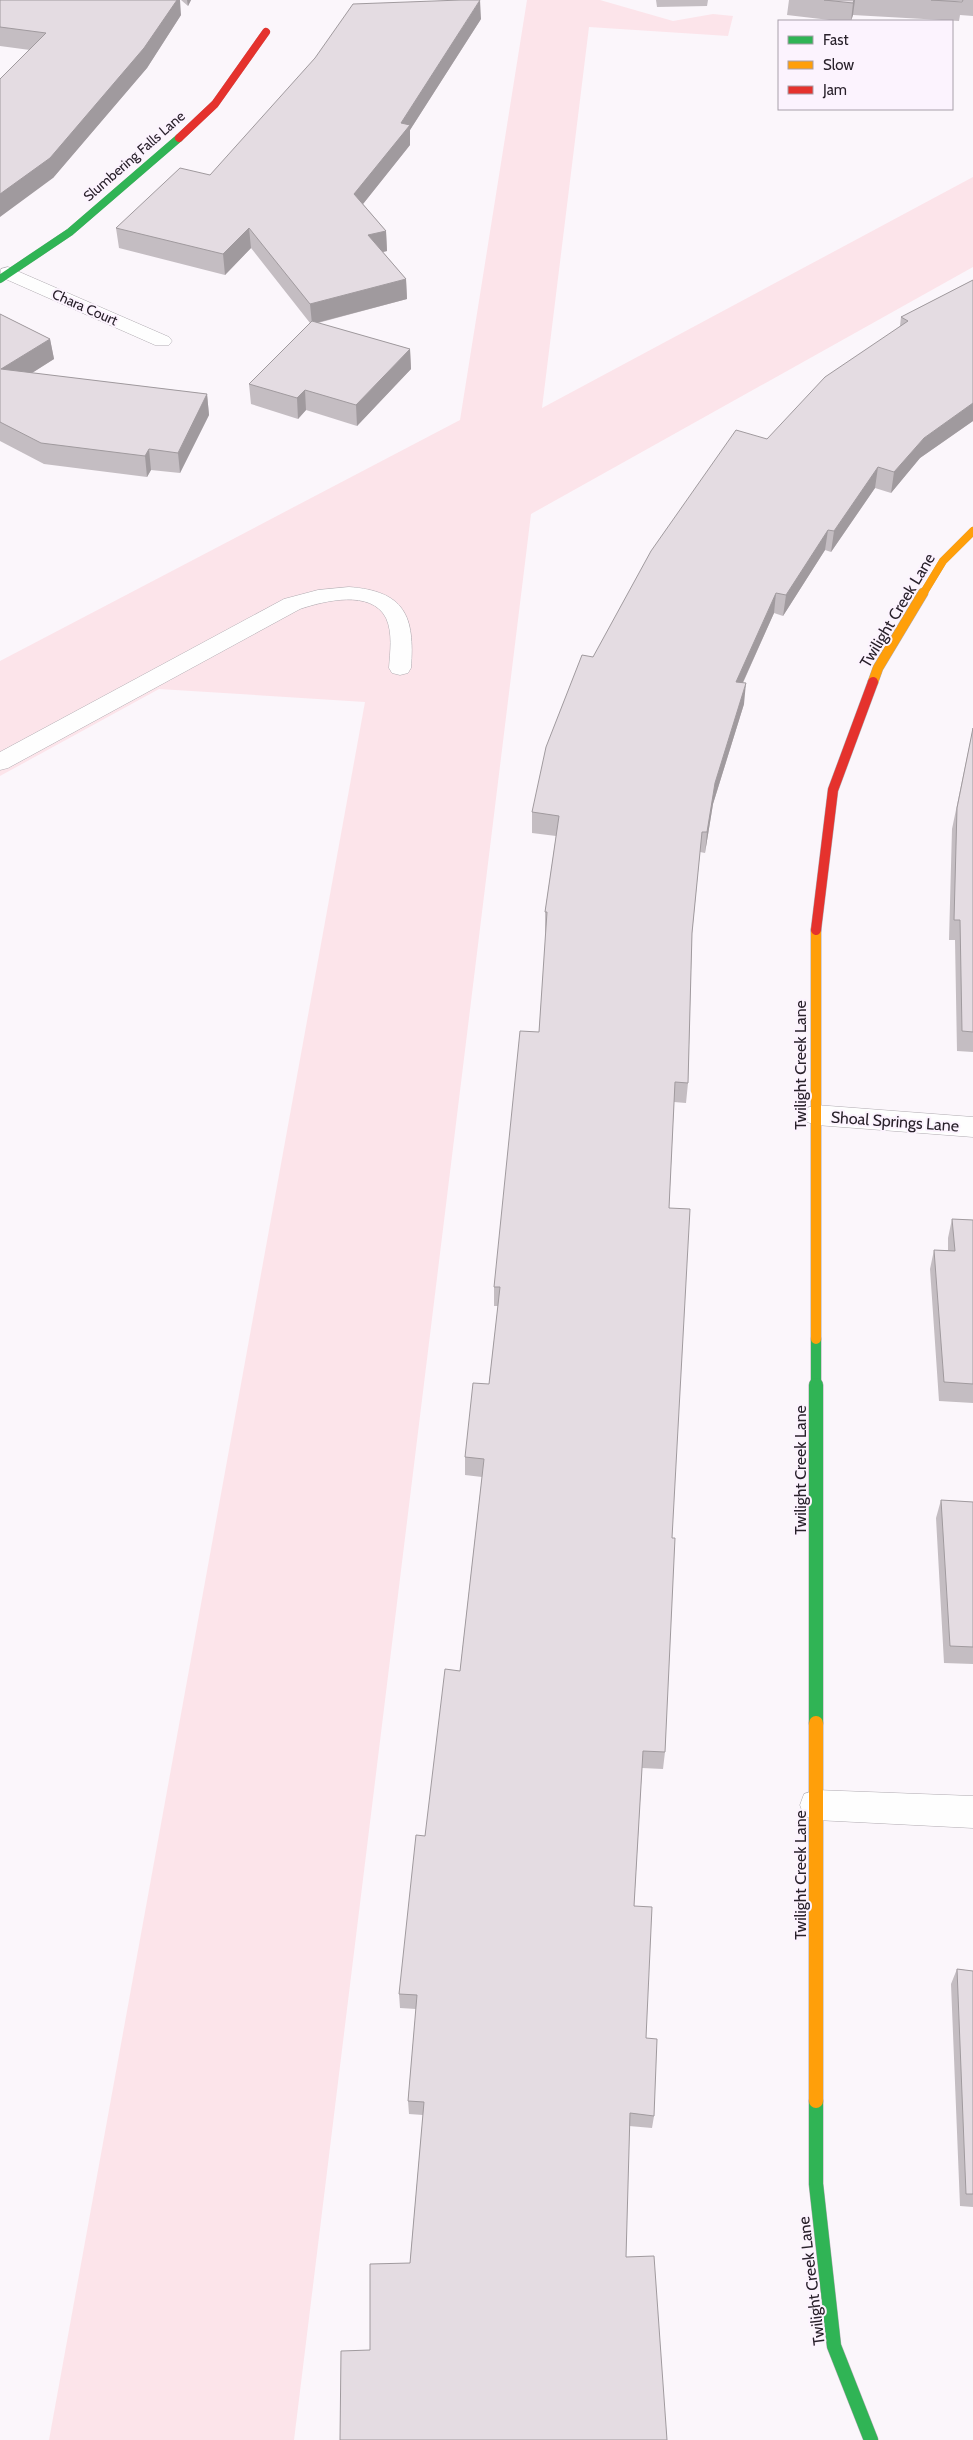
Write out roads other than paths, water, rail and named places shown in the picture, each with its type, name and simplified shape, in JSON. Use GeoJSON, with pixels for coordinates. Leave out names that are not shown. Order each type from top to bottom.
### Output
{"type":"FeatureCollection","features":[{"type":"Feature","properties":{"kind":"street","name":"Slumbering Falls Lane"},"geometry":{"type":"LineString","coordinates":[[4,276],[70,232],[143,171],[215,104],[266,32]]}},
{"type":"Feature","properties":{"kind":"street","name":"Chara Court"},"geometry":{"type":"LineString","coordinates":[[4,276],[162,341]]}},
{"type":"Feature","properties":{"kind":"street","name":"Twilight Creek Lane"},"geometry":{"type":"LineString","coordinates":[[870,2440],[834,2346],[816,2184],[816,925],[833,790],[878,668],[943,561],[973,531]]}},
{"type":"Feature","properties":{"kind":"street"},"geometry":{"type":"LineString","coordinates":[[0,762],[292,604],[315,596],[364,594],[386,603],[397,617],[401,638],[400,668]]}},
{"type":"Feature","properties":{"kind":"street","name":"Shoal Springs Lane"},"geometry":{"type":"LineString","coordinates":[[816,1116],[973,1127]]}},
{"type":"Feature","properties":{"kind":"street"},"geometry":{"type":"LineString","coordinates":[[816,1805],[973,1812]]}}]}
